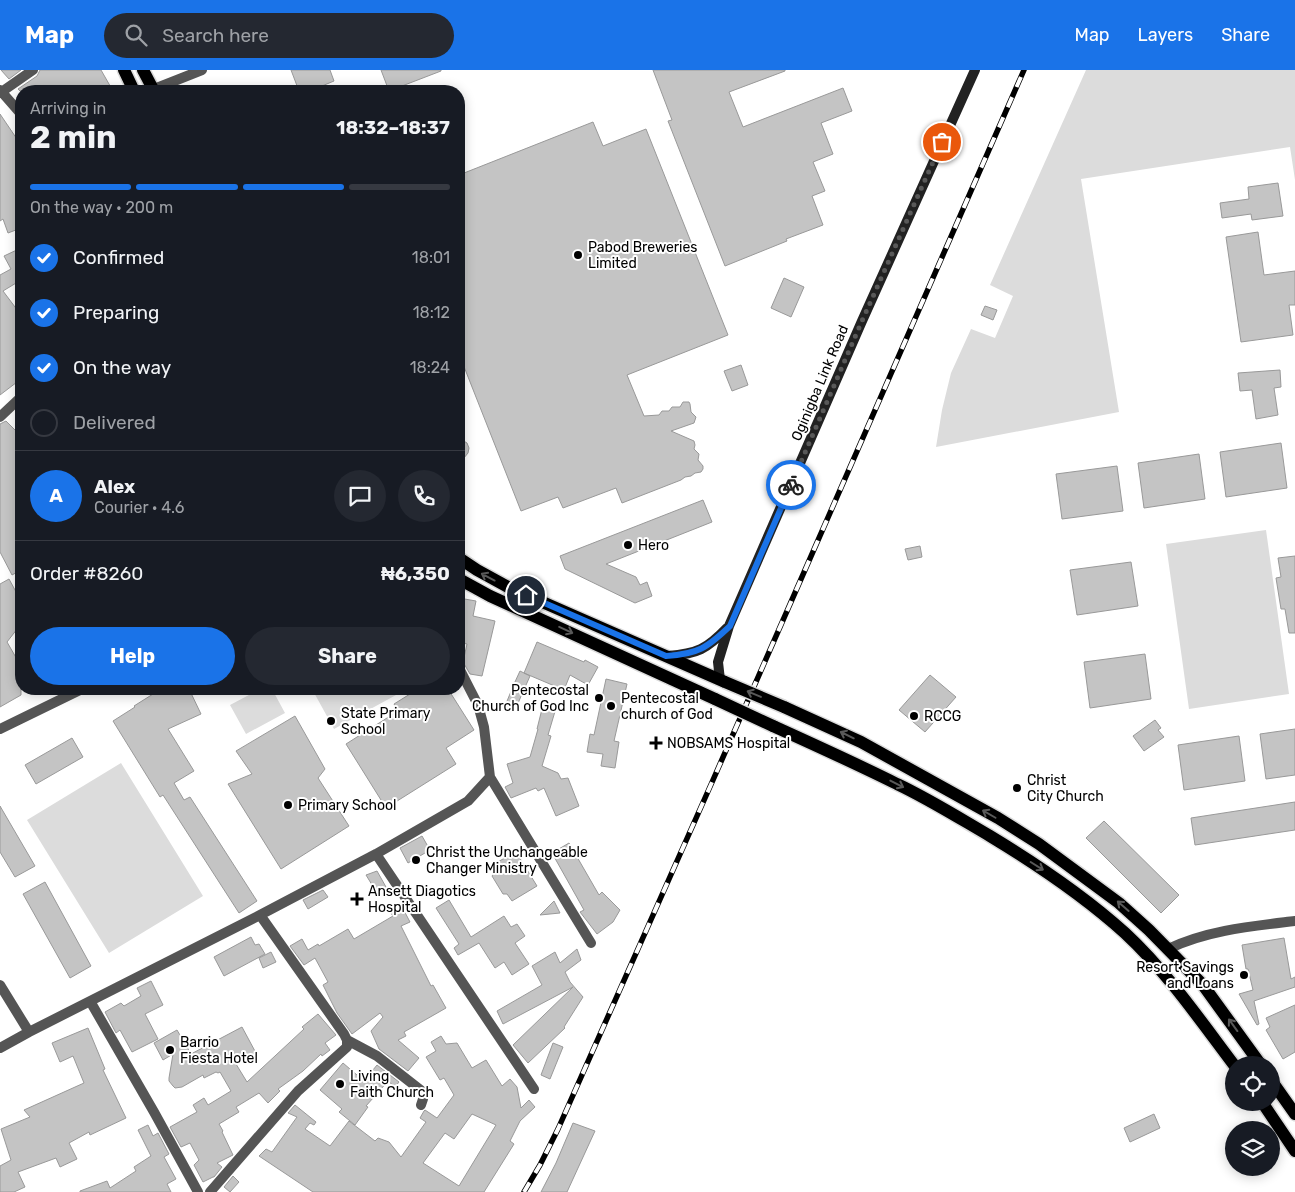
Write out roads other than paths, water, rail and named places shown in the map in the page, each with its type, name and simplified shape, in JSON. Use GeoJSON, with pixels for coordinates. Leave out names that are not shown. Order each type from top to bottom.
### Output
{"type":"FeatureCollection","features":[{"type":"Feature","properties":{"kind":"main road"},"geometry":{"type":"LineString","coordinates":[[124,70],[131,85]]}},
{"type":"Feature","properties":{"kind":"main road"},"geometry":{"type":"LineString","coordinates":[[143,70],[149,85]]}},
{"type":"Feature","properties":{"kind":"main road"},"geometry":{"type":"LineString","coordinates":[[465,562],[508,587],[861,742],[990,814],[1039,844],[1119,903],[1168,949],[1203,985],[1254,1056]]}},
{"type":"Feature","properties":{"kind":"main road"},"geometry":{"type":"LineString","coordinates":[[465,581],[490,596],[899,784],[1053,876],[1126,934],[1158,967],[1227,1056]]}},
{"type":"Feature","properties":{"kind":"main road"},"geometry":{"type":"LineString","coordinates":[[1280,1093],[1295,1114]]}},
{"type":"Feature","properties":{"kind":"main road"},"geometry":{"type":"LineString","coordinates":[[1268,1111],[1295,1150]]}},
{"type":"Feature","properties":{"kind":"street"},"geometry":{"type":"LineString","coordinates":[[15,107],[1,92],[33,70]]}},
{"type":"Feature","properties":{"kind":"street"},"geometry":{"type":"LineString","coordinates":[[166,85],[202,70]]}},
{"type":"Feature","properties":{"kind":"street","name":"Oginigba Link Road"},"geometry":{"type":"LineString","coordinates":[[723,681],[718,662],[730,626],[862,321],[975,70]]}},
{"type":"Feature","properties":{"kind":"street"},"geometry":{"type":"LineString","coordinates":[[0,417],[15,403]]}},
{"type":"Feature","properties":{"kind":"street"},"geometry":{"type":"LineString","coordinates":[[666,656],[683,655],[700,650],[730,626]]}},
{"type":"Feature","properties":{"kind":"street"},"geometry":{"type":"LineString","coordinates":[[465,679],[478,704],[484,728],[490,777],[591,943]]}},
{"type":"Feature","properties":{"kind":"street"},"geometry":{"type":"LineString","coordinates":[[0,729],[70,695]]}},
{"type":"Feature","properties":{"kind":"street"},"geometry":{"type":"LineString","coordinates":[[0,1048],[376,854],[468,801],[490,777]]}},
{"type":"Feature","properties":{"kind":"street"},"geometry":{"type":"LineString","coordinates":[[376,854],[534,1089]]}},
{"type":"Feature","properties":{"kind":"street"},"geometry":{"type":"LineString","coordinates":[[210,1192],[298,1091],[347,1047],[347,1040],[344,1034],[260,915]]}},
{"type":"Feature","properties":{"kind":"street"},"geometry":{"type":"LineString","coordinates":[[1168,949],[1185,941],[1212,934],[1295,921]]}},
{"type":"Feature","properties":{"kind":"street"},"geometry":{"type":"LineString","coordinates":[[0,985],[29,1032]]}},
{"type":"Feature","properties":{"kind":"street"},"geometry":{"type":"LineString","coordinates":[[90,1001],[198,1192]]}},
{"type":"Feature","properties":{"kind":"street"},"geometry":{"type":"LineString","coordinates":[[347,1040],[377,1056],[423,1092],[421,1105]]}},
{"type":"Feature","properties":{"kind":"railway"},"geometry":{"type":"LineString","coordinates":[[524,1192],[558,1129],[1024,70]]}},
{"type":"Feature","properties":{"kind":"place","name":"Pabod Breweries Limited"},"geometry":{"type":"Point","coordinates":[578,255]}},
{"type":"Feature","properties":{"kind":"place","name":"Hero"},"geometry":{"type":"Point","coordinates":[628,545]}},
{"type":"Feature","properties":{"kind":"place","name":"Pentecostal Church of God Inc"},"geometry":{"type":"Point","coordinates":[599,698]}},
{"type":"Feature","properties":{"kind":"place","name":"Pentecostal church of God"},"geometry":{"type":"Point","coordinates":[611,706]}},
{"type":"Feature","properties":{"kind":"place","name":"RCCG"},"geometry":{"type":"Point","coordinates":[914,716]}},
{"type":"Feature","properties":{"kind":"place","name":"State Primary School"},"geometry":{"type":"Point","coordinates":[331,721]}},
{"type":"Feature","properties":{"kind":"place","name":"NOBSAMS Hospital"},"geometry":{"type":"Point","coordinates":[656,743]}},
{"type":"Feature","properties":{"kind":"place","name":"Christ City Church"},"geometry":{"type":"Point","coordinates":[1017,788]}},
{"type":"Feature","properties":{"kind":"place","name":"Primary School"},"geometry":{"type":"Point","coordinates":[288,805]}},
{"type":"Feature","properties":{"kind":"place","name":"Christ the Unchangeable Changer Ministry"},"geometry":{"type":"Point","coordinates":[416,860]}},
{"type":"Feature","properties":{"kind":"place","name":"Ansett Diagotics Hospital"},"geometry":{"type":"Point","coordinates":[357,899]}},
{"type":"Feature","properties":{"kind":"place","name":"Resort Savings and Loans"},"geometry":{"type":"Point","coordinates":[1244,975]}},
{"type":"Feature","properties":{"kind":"place","name":"Barrio Fiesta Hotel"},"geometry":{"type":"Point","coordinates":[170,1050]}},
{"type":"Feature","properties":{"kind":"place","name":"Living Faith Church"},"geometry":{"type":"Point","coordinates":[340,1084]}}]}
